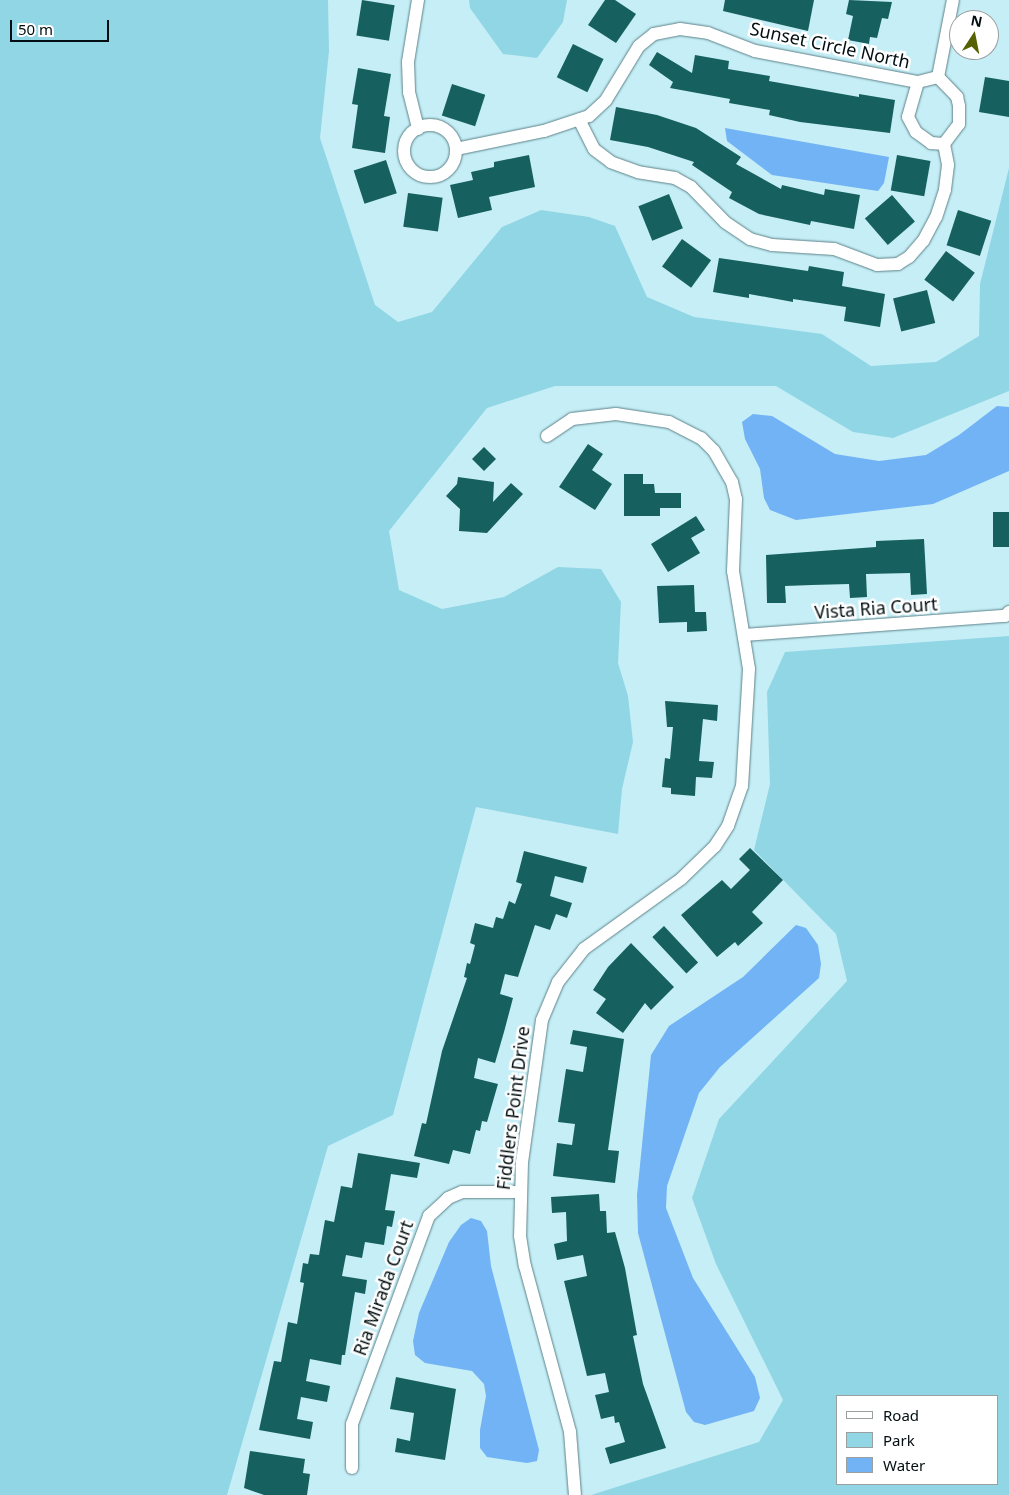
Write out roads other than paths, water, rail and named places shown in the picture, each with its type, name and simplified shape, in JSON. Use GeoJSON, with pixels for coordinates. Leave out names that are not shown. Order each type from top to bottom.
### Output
{"type":"FeatureCollection","features":[{"type":"Feature","properties":{"kind":"street"},"geometry":{"type":"LineString","coordinates":[[418,0],[408,62],[409,92],[418,129]]}},
{"type":"Feature","properties":{"kind":"street"},"geometry":{"type":"LineString","coordinates":[[938,78],[953,0]]}},
{"type":"Feature","properties":{"kind":"street","name":"Sunset Circle North"},"geometry":{"type":"LineString","coordinates":[[456,149],[544,131],[589,116],[606,100],[639,46],[654,34],[680,30],[708,33],[755,50],[897,75],[918,82],[910,101],[908,117],[916,132],[931,143],[944,144]]}},
{"type":"Feature","properties":{"kind":"street"},"geometry":{"type":"LineString","coordinates":[[918,82],[938,78]]}},
{"type":"Feature","properties":{"kind":"street"},"geometry":{"type":"LineString","coordinates":[[579,120],[594,149],[612,162],[638,172],[675,178],[691,187],[725,222],[750,239],[772,245],[834,249],[877,265],[898,264],[923,241],[945,190],[948,165],[944,144],[959,124],[959,106],[956,97],[938,78]]}},
{"type":"Feature","properties":{"kind":"street"},"geometry":{"type":"LineString","coordinates":[[435,126],[449,134],[456,149],[456,158],[446,172],[430,177],[422,176],[409,166],[405,149],[412,134],[418,129],[435,126]]}},
{"type":"Feature","properties":{"kind":"street","name":"Fiddlers Point Drive"},"geometry":{"type":"LineString","coordinates":[[547,436],[572,419],[616,414],[669,422],[701,438],[714,451],[728,474],[736,499],[733,571],[744,635],[749,703],[745,762],[738,804],[728,826],[703,859],[647,904],[590,944],[558,982],[542,1020],[537,1044],[519,1192],[525,1266],[570,1432],[575,1495]]}},
{"type":"Feature","properties":{"kind":"street","name":"Vista Ria Court"},"geometry":{"type":"LineString","coordinates":[[744,635],[1005,616],[1009,612]]}},
{"type":"Feature","properties":{"kind":"street","name":"Ria Mirada Court"},"geometry":{"type":"LineString","coordinates":[[352,1468],[352,1424],[429,1216],[438,1206],[462,1192],[519,1192]]}},
{"type":"Feature","properties":{"kind":"water"},"geometry":{"type":"Polygon","coordinates":[[[725,128],[889,157],[884,183],[878,191],[772,175],[727,141],[725,128]]]}},
{"type":"Feature","properties":{"kind":"water"},"geometry":{"type":"Polygon","coordinates":[[[997,406],[1009,407],[1009,471],[933,504],[796,520],[770,510],[764,498],[760,469],[745,439],[742,422],[753,414],[772,416],[835,454],[879,461],[926,455],[959,435],[997,406]]]}},
{"type":"Feature","properties":{"kind":"water"},"geometry":{"type":"Polygon","coordinates":[[[796,925],[806,928],[818,945],[821,964],[819,978],[720,1067],[699,1093],[667,1186],[666,1208],[693,1278],[755,1377],[760,1398],[754,1411],[705,1425],[694,1422],[686,1412],[638,1233],[637,1195],[651,1055],[669,1026],[743,977],[796,925]]]}},
{"type":"Feature","properties":{"kind":"water"},"geometry":{"type":"Polygon","coordinates":[[[471,1218],[481,1221],[487,1231],[491,1266],[539,1450],[537,1461],[527,1463],[487,1457],[480,1448],[480,1430],[486,1396],[484,1384],[472,1371],[425,1363],[415,1355],[413,1341],[419,1313],[449,1242],[461,1225],[471,1218]]]}}]}
